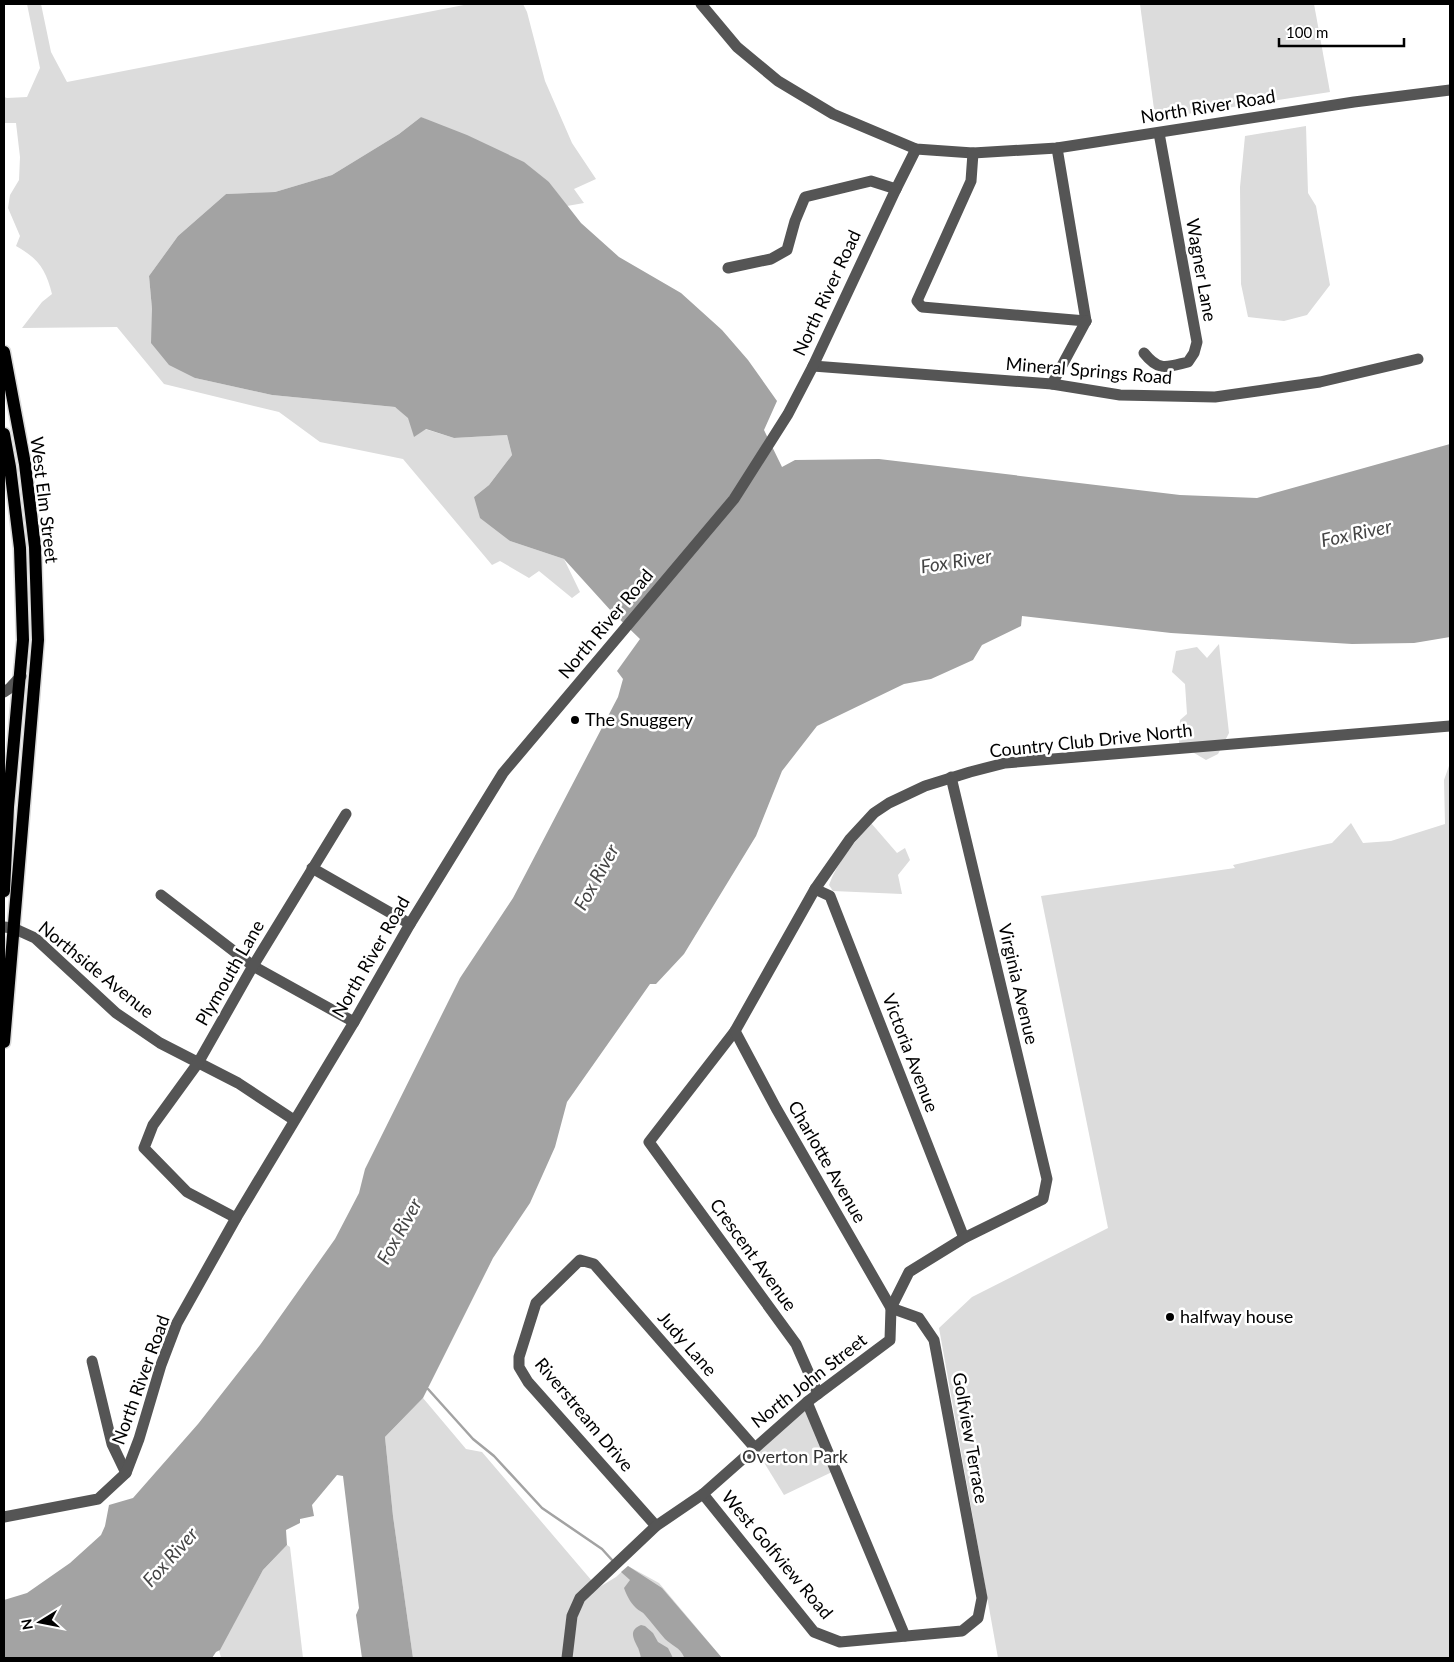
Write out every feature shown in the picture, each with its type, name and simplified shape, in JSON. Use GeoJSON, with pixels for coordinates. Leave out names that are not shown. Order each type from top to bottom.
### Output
{"type":"FeatureCollection","features":[{"type":"Feature","properties":{"kind":"main road","name":"West Elm Street"},"geometry":{"type":"LineString","coordinates":[[4,352],[25,464],[35,547],[38,640],[8,928],[4,1042]]}},
{"type":"Feature","properties":{"kind":"main road","name":"West Elm Street"},"geometry":{"type":"LineString","coordinates":[[4,434],[20,548],[23,640],[8,807],[4,891]]}},
{"type":"Feature","properties":{"kind":"street"},"geometry":{"type":"LineString","coordinates":[[701,4],[737,47],[778,81],[833,114],[916,149]]}},
{"type":"Feature","properties":{"kind":"street","name":"North River Road"},"geometry":{"type":"LineString","coordinates":[[4,1517],[98,1499],[126,1473],[139,1439],[161,1365],[178,1323],[236,1218],[354,1022],[410,924],[503,773],[734,499],[788,414],[813,366],[916,149],[973,153],[1057,148],[1364,101],[1450,90]]}},
{"type":"Feature","properties":{"kind":"street","name":"Wagner Lane"},"geometry":{"type":"LineString","coordinates":[[1144,353],[1160,367],[1170,366],[1188,362],[1194,353],[1196,342],[1159,133]]}},
{"type":"Feature","properties":{"kind":"street"},"geometry":{"type":"LineString","coordinates":[[1052,384],[1086,321],[1057,148]]}},
{"type":"Feature","properties":{"kind":"street"},"geometry":{"type":"LineString","coordinates":[[973,153],[971,181],[917,301],[922,307],[1086,321]]}},
{"type":"Feature","properties":{"kind":"street"},"geometry":{"type":"LineString","coordinates":[[728,268],[772,259],[787,250],[795,221],[805,197],[871,181],[896,188]]}},
{"type":"Feature","properties":{"kind":"street","name":"Mineral Springs Road"},"geometry":{"type":"LineString","coordinates":[[813,366],[1052,384],[1120,395],[1215,398],[1320,382],[1418,358]]}},
{"type":"Feature","properties":{"kind":"street"},"geometry":{"type":"LineString","coordinates":[[4,434],[18,431]]}},
{"type":"Feature","properties":{"kind":"street"},"geometry":{"type":"LineString","coordinates":[[4,692],[20,676]]}},
{"type":"Feature","properties":{"kind":"street"},"geometry":{"type":"LineString","coordinates":[[4,698],[18,711]]}},
{"type":"Feature","properties":{"kind":"street","name":"Country Club Drive North"},"geometry":{"type":"LineString","coordinates":[[649,1142],[734,1031],[815,889],[850,838],[874,813],[908,793],[951,777],[1005,763],[1450,726]]}},
{"type":"Feature","properties":{"kind":"street","name":"Virginia Avenue"},"geometry":{"type":"LineString","coordinates":[[951,777],[1047,1179],[1043,1199]]}},
{"type":"Feature","properties":{"kind":"street","name":"Plymouth Lane"},"geometry":{"type":"LineString","coordinates":[[236,1218],[187,1192],[144,1148],[153,1126],[198,1063],[253,966],[346,814]]}},
{"type":"Feature","properties":{"kind":"street"},"geometry":{"type":"LineString","coordinates":[[312,868],[410,924]]}},
{"type":"Feature","properties":{"kind":"street","name":"Victoria Avenue"},"geometry":{"type":"LineString","coordinates":[[815,889],[830,896],[964,1238]]}},
{"type":"Feature","properties":{"kind":"street"},"geometry":{"type":"LineString","coordinates":[[161,895],[253,966],[354,1022]]}},
{"type":"Feature","properties":{"kind":"street","name":"Northside Avenue"},"geometry":{"type":"LineString","coordinates":[[8,928],[35,938],[116,1013],[160,1042],[238,1084],[294,1120]]}},
{"type":"Feature","properties":{"kind":"street","name":"Charlotte Avenue"},"geometry":{"type":"LineString","coordinates":[[734,1031],[780,1116],[891,1308]]}},
{"type":"Feature","properties":{"kind":"street","name":"Crescent Avenue"},"geometry":{"type":"LineString","coordinates":[[649,1142],[796,1344],[818,1394]]}},
{"type":"Feature","properties":{"kind":"street","name":"North John Street"},"geometry":{"type":"LineString","coordinates":[[567,1658],[572,1616],[580,1598],[656,1526],[703,1494],[807,1402],[890,1340],[891,1308],[909,1272],[964,1238],[1043,1199]]}},
{"type":"Feature","properties":{"kind":"street","name":"Riverstream Drive"},"geometry":{"type":"LineString","coordinates":[[594,1264],[580,1260],[536,1303],[519,1357],[519,1367],[528,1382],[656,1526]]}},
{"type":"Feature","properties":{"kind":"street","name":"Judy Lane"},"geometry":{"type":"LineString","coordinates":[[594,1264],[754,1447]]}},
{"type":"Feature","properties":{"kind":"street","name":"Golfview Terrace"},"geometry":{"type":"LineString","coordinates":[[891,1308],[919,1318],[934,1340],[982,1598]]}},
{"type":"Feature","properties":{"kind":"street"},"geometry":{"type":"LineString","coordinates":[[92,1361],[112,1444],[126,1473]]}},
{"type":"Feature","properties":{"kind":"street"},"geometry":{"type":"LineString","coordinates":[[807,1402],[906,1636]]}},
{"type":"Feature","properties":{"kind":"street","name":"West Golfview Road"},"geometry":{"type":"LineString","coordinates":[[703,1494],[814,1632],[840,1642],[962,1631],[978,1618],[982,1598]]}},
{"type":"Feature","properties":{"kind":"green space"},"geometry":{"type":"Polygon","coordinates":[[[27,4],[41,4],[51,52],[67,82],[469,4],[523,4],[527,12],[545,81],[572,143],[596,179],[574,189],[584,203],[567,206],[549,182],[421,117],[399,134],[332,175],[275,192],[226,194],[178,236],[149,276],[152,309],[195,378],[272,395],[395,407],[425,429],[454,438],[507,435],[512,455],[489,485],[474,497],[510,541],[564,559],[580,592],[572,598],[539,571],[529,578],[500,561],[492,565],[403,459],[320,442],[279,412],[164,384],[117,327],[22,328],[42,302],[52,294],[47,278],[40,266],[16,246],[20,236],[8,208],[10,195],[19,180],[20,157],[16,123],[4,123],[4,97],[27,97],[40,68],[27,4]]]}},
{"type":"Feature","properties":{"kind":"green space"},"geometry":{"type":"Polygon","coordinates":[[[1140,4],[1314,4],[1330,92],[1174,116],[1154,109],[1140,4]]]}},
{"type":"Feature","properties":{"kind":"green space"},"geometry":{"type":"Polygon","coordinates":[[[1306,126],[1308,193],[1316,206],[1330,285],[1307,315],[1284,321],[1248,317],[1241,284],[1240,187],[1245,136],[1306,126]]]}},
{"type":"Feature","properties":{"kind":"green space"},"geometry":{"type":"Polygon","coordinates":[[[1219,644],[1229,733],[1218,754],[1206,760],[1179,744],[1180,720],[1187,714],[1185,684],[1172,672],[1176,651],[1197,647],[1207,658],[1219,644]]]}},
{"type":"Feature","properties":{"kind":"green space"},"geometry":{"type":"Polygon","coordinates":[[[1450,763],[1450,1658],[998,1658],[939,1328],[972,1297],[1108,1228],[1041,896],[1235,868],[1233,865],[1332,843],[1351,823],[1363,843],[1391,841],[1445,824],[1444,780],[1450,763]]]}},
{"type":"Feature","properties":{"kind":"green space"},"geometry":{"type":"Polygon","coordinates":[[[871,823],[897,853],[905,848],[910,860],[898,875],[902,894],[833,891],[829,885],[837,868],[847,852],[871,823]]]}},
{"type":"Feature","properties":{"kind":"green space"},"geometry":{"type":"Polygon","coordinates":[[[423,1398],[466,1449],[482,1452],[598,1588],[616,1577],[628,1566],[659,1583],[722,1658],[413,1658],[393,1516],[385,1437],[423,1398]]]}},
{"type":"Feature","properties":{"kind":"green space","name":"Overton Park"},"geometry":{"type":"Polygon","coordinates":[[[805,1407],[832,1472],[784,1495],[757,1451],[805,1407]]]}},
{"type":"Feature","properties":{"kind":"green space"},"geometry":{"type":"Polygon","coordinates":[[[287,1545],[290,1547],[303,1658],[221,1658],[219,1650],[263,1570],[287,1545]]]}},
{"type":"Feature","properties":{"kind":"water","name":"Fox River"},"geometry":{"type":"Polygon","coordinates":[[[421,117],[467,135],[524,162],[549,182],[581,223],[619,257],[681,293],[722,330],[748,360],[777,401],[764,430],[782,467],[795,460],[879,459],[1180,495],[1257,498],[1450,444],[1450,637],[1414,643],[1352,644],[1171,633],[1022,616],[1021,626],[982,645],[973,660],[931,679],[904,684],[817,726],[782,771],[756,836],[684,954],[656,984],[650,984],[567,1102],[555,1147],[530,1203],[493,1258],[423,1398],[385,1437],[393,1516],[413,1658],[362,1658],[356,1615],[359,1608],[343,1476],[337,1475],[312,1505],[314,1516],[300,1519],[300,1523],[286,1530],[287,1545],[263,1570],[220,1650],[212,1658],[4,1658],[4,1600],[27,1593],[70,1563],[101,1535],[105,1526],[109,1505],[133,1498],[198,1424],[260,1345],[335,1239],[359,1193],[365,1169],[460,978],[513,898],[618,697],[623,679],[617,671],[640,639],[612,612],[564,559],[510,541],[480,518],[474,497],[489,485],[512,455],[507,435],[454,438],[426,429],[414,437],[408,418],[395,407],[272,395],[195,378],[169,365],[151,343],[152,309],[149,276],[178,236],[226,194],[275,192],[332,175],[399,134],[421,117]]]}},
{"type":"Feature","properties":{"kind":"water"},"geometry":{"type":"Polygon","coordinates":[[[628,1566],[662,1588],[722,1658],[682,1658],[684,1657],[680,1651],[665,1639],[629,1599],[624,1588],[630,1580],[621,1572],[628,1566]]]}},
{"type":"Feature","properties":{"kind":"water"},"geometry":{"type":"Polygon","coordinates":[[[641,1625],[653,1633],[658,1642],[668,1648],[673,1658],[641,1658],[634,1640],[633,1631],[641,1625]]]}},
{"type":"Feature","properties":{"kind":"waterway"},"geometry":{"type":"LineString","coordinates":[[428,1389],[473,1439],[494,1456],[542,1508],[602,1549],[612,1560]]}},
{"type":"Feature","properties":{"kind":"place","name":"The Snuggery"},"geometry":{"type":"Point","coordinates":[575,720]}},
{"type":"Feature","properties":{"kind":"place","name":"halfway house"},"geometry":{"type":"Point","coordinates":[1170,1317]}}]}
